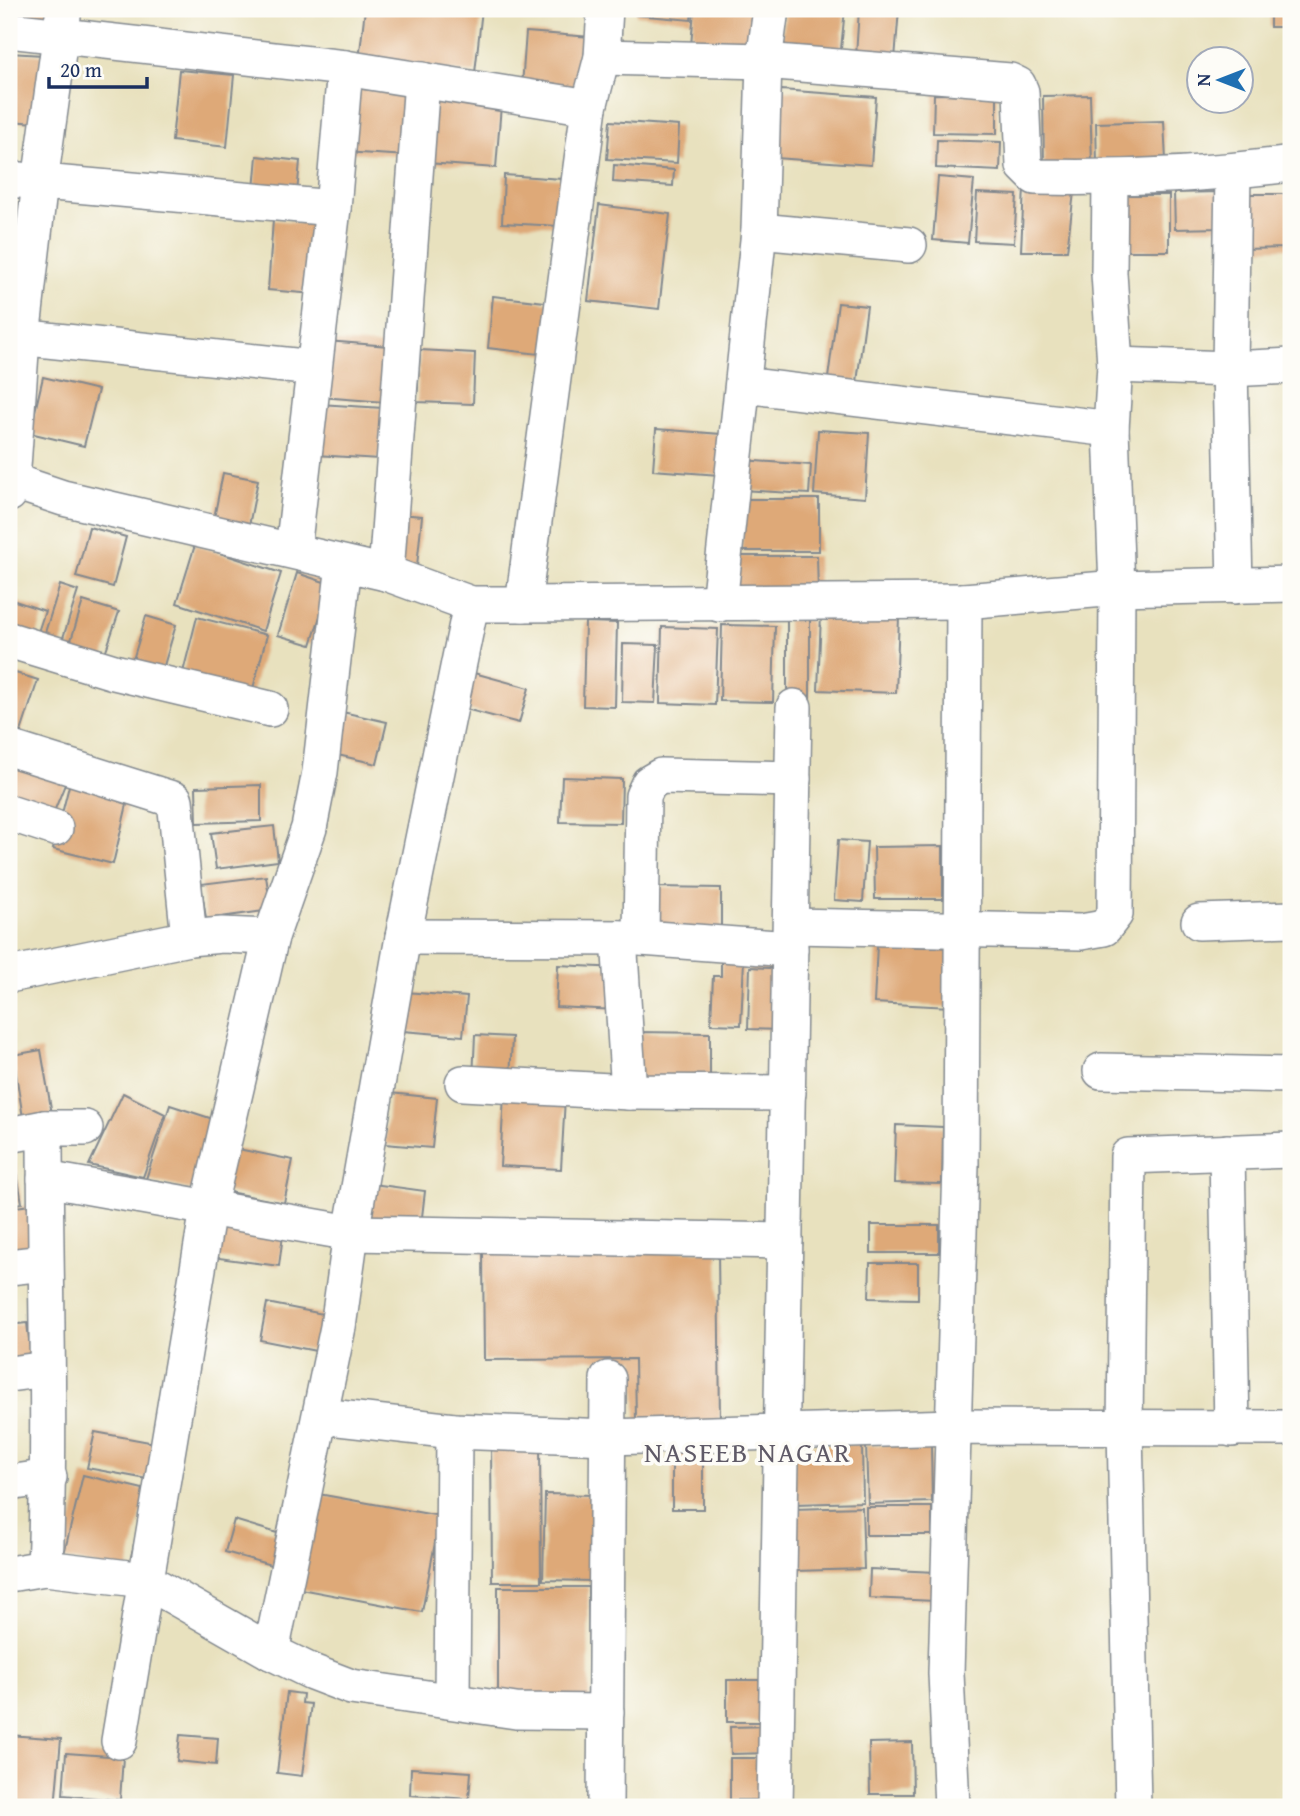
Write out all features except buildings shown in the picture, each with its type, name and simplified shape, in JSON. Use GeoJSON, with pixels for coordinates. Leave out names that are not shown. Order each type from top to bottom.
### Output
{"type":"FeatureCollection","features":[{"type":"Feature","properties":{"kind":"street"},"geometry":{"type":"LineString","coordinates":[[523,604],[589,107],[602,57],[605,9]]}},
{"type":"Feature","properties":{"kind":"street"},"geometry":{"type":"LineString","coordinates":[[719,604],[759,231],[764,61],[771,9]]}},
{"type":"Feature","properties":{"kind":"street"},"geometry":{"type":"LineString","coordinates":[[9,30],[62,23],[589,107]]}},
{"type":"Feature","properties":{"kind":"street"},"geometry":{"type":"LineString","coordinates":[[62,23],[24,180],[10,485],[386,573],[471,604],[964,601],[1117,588],[1291,584]]}},
{"type":"Feature","properties":{"kind":"street"},"geometry":{"type":"LineString","coordinates":[[602,57],[764,61],[1010,80],[1018,85],[1021,92],[1024,166],[1028,173],[1035,177],[1110,178],[1233,172],[1291,164]]}},
{"type":"Feature","properties":{"kind":"street"},"geometry":{"type":"LineString","coordinates":[[293,550],[334,208],[345,68]]}},
{"type":"Feature","properties":{"kind":"street"},"geometry":{"type":"LineString","coordinates":[[386,573],[422,80]]}},
{"type":"Feature","properties":{"kind":"street"},"geometry":{"type":"LineString","coordinates":[[1233,172],[1230,369],[1235,586]]}},
{"type":"Feature","properties":{"kind":"street"},"geometry":{"type":"LineString","coordinates":[[403,937],[790,938],[962,928],[1081,932],[1104,928],[1115,914],[1117,588],[1111,429],[1115,365],[1109,273],[1110,178]]}},
{"type":"Feature","properties":{"kind":"street"},"geometry":{"type":"LineString","coordinates":[[24,180],[334,208]]}},
{"type":"Feature","properties":{"kind":"street"},"geometry":{"type":"LineString","coordinates":[[759,231],[909,244]]}},
{"type":"Feature","properties":{"kind":"street"},"geometry":{"type":"LineString","coordinates":[[15,337],[314,368]]}},
{"type":"Feature","properties":{"kind":"street"},"geometry":{"type":"LineString","coordinates":[[1115,365],[1230,369],[1291,366]]}},
{"type":"Feature","properties":{"kind":"street"},"geometry":{"type":"LineString","coordinates":[[743,386],[1111,429]]}},
{"type":"Feature","properties":{"kind":"street"},"geometry":{"type":"LineString","coordinates":[[118,1741],[208,1209],[271,937],[312,817],[320,772],[344,564]]}},
{"type":"Feature","properties":{"kind":"street"},"geometry":{"type":"LineString","coordinates":[[952,1807],[946,1673],[961,1165],[964,601]]}},
{"type":"Feature","properties":{"kind":"street"},"geometry":{"type":"LineString","coordinates":[[271,1652],[338,1327],[403,937],[471,604]]}},
{"type":"Feature","properties":{"kind":"street"},"geometry":{"type":"LineString","coordinates":[[9,640],[114,671],[270,709]]}},
{"type":"Feature","properties":{"kind":"street"},"geometry":{"type":"LineString","coordinates":[[775,1807],[794,707]]}},
{"type":"Feature","properties":{"kind":"street"},"geometry":{"type":"LineString","coordinates":[[9,748],[175,800],[189,938]]}},
{"type":"Feature","properties":{"kind":"street"},"geometry":{"type":"LineString","coordinates":[[629,1092],[630,938],[643,796],[649,783],[661,776],[793,779]]}},
{"type":"Feature","properties":{"kind":"street"},"geometry":{"type":"LineString","coordinates":[[9,813],[55,828]]}},
{"type":"Feature","properties":{"kind":"street"},"geometry":{"type":"LineString","coordinates":[[1199,922],[1291,919]]}},
{"type":"Feature","properties":{"kind":"street"},"geometry":{"type":"LineString","coordinates":[[9,975],[189,938],[222,935],[271,937]]}},
{"type":"Feature","properties":{"kind":"street"},"geometry":{"type":"LineString","coordinates":[[1101,1071],[1291,1075]]}},
{"type":"Feature","properties":{"kind":"street"},"geometry":{"type":"LineString","coordinates":[[463,1083],[629,1092],[788,1093]]}},
{"type":"Feature","properties":{"kind":"street"},"geometry":{"type":"LineString","coordinates":[[45,1128],[44,1263],[49,1477],[46,1567]]}},
{"type":"Feature","properties":{"kind":"street"},"geometry":{"type":"LineString","coordinates":[[9,1135],[45,1128],[85,1128]]}},
{"type":"Feature","properties":{"kind":"street"},"geometry":{"type":"LineString","coordinates":[[1133,1807],[1125,1428],[1128,1156],[1291,1150]]}},
{"type":"Feature","properties":{"kind":"street"},"geometry":{"type":"LineString","coordinates":[[1227,1152],[1232,1429]]}},
{"type":"Feature","properties":{"kind":"street"},"geometry":{"type":"LineString","coordinates":[[45,1179],[352,1233],[785,1241]]}},
{"type":"Feature","properties":{"kind":"street"},"geometry":{"type":"LineString","coordinates":[[9,1267],[44,1263]]}},
{"type":"Feature","properties":{"kind":"street"},"geometry":{"type":"LineString","coordinates":[[9,1374],[47,1369]]}},
{"type":"Feature","properties":{"kind":"street"},"geometry":{"type":"LineString","coordinates":[[605,1807],[608,1379]]}},
{"type":"Feature","properties":{"kind":"street"},"geometry":{"type":"LineString","coordinates":[[321,1416],[453,1431],[608,1437],[954,1427],[1291,1428]]}},
{"type":"Feature","properties":{"kind":"street"},"geometry":{"type":"LineString","coordinates":[[452,1701],[453,1431]]}},
{"type":"Feature","properties":{"kind":"street"},"geometry":{"type":"LineString","coordinates":[[9,1483],[49,1477]]}},
{"type":"Feature","properties":{"kind":"street"},"geometry":{"type":"LineString","coordinates":[[9,1574],[46,1567],[145,1580],[271,1652],[351,1688],[516,1711],[606,1712]]}},
{"type":"Feature","properties":{"kind":"district","name":"NASEEB NAGAR"},"geometry":{"type":"Point","coordinates":[748,1451]}}]}
